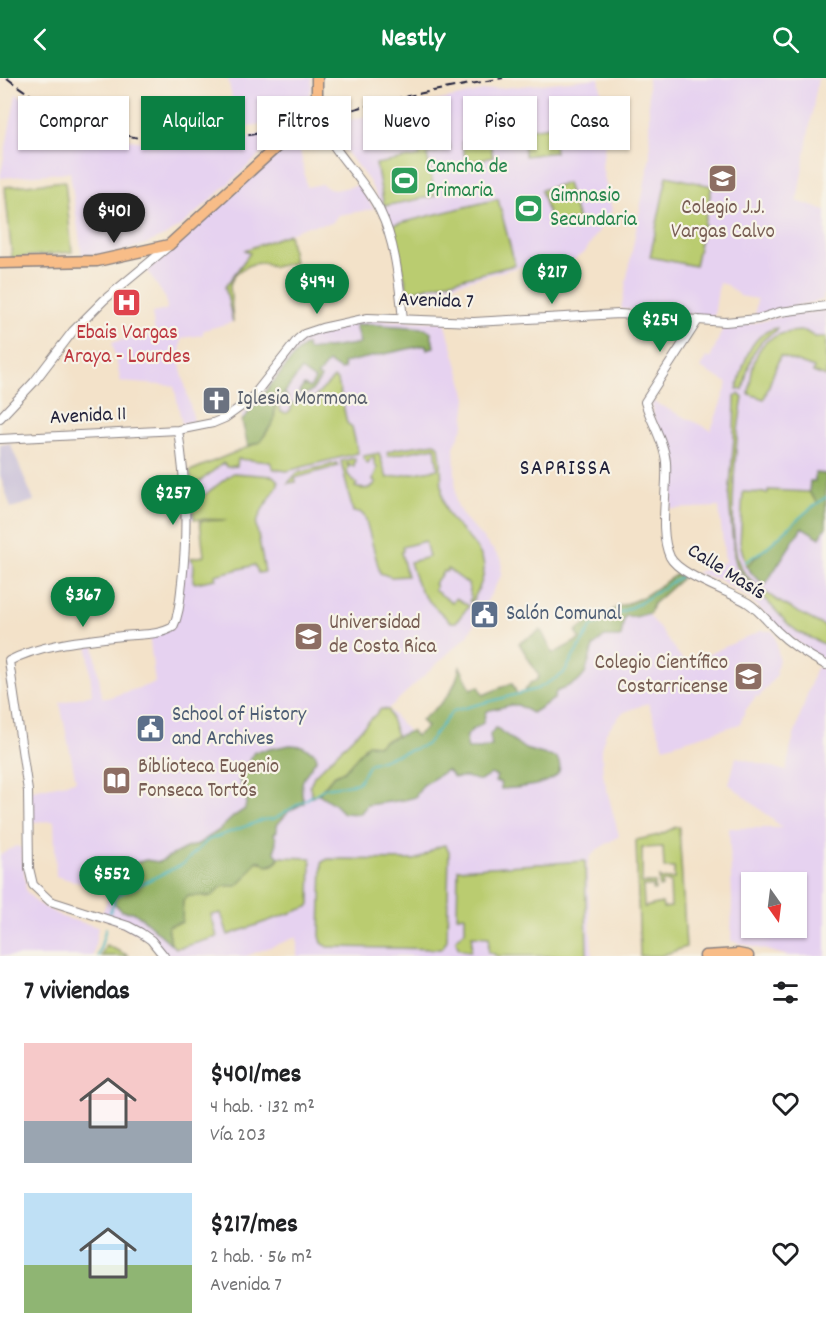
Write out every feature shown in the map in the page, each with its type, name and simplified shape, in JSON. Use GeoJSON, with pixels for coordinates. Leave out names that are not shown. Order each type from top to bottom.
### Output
{"type":"FeatureCollection","features":[{"type":"Feature","properties":{"kind":"main road"},"geometry":{"type":"LineString","coordinates":[[317,78],[317,96]]}},
{"type":"Feature","properties":{"kind":"main road"},"geometry":{"type":"LineString","coordinates":[[0,263],[97,261],[169,245],[273,150]]}},
{"type":"Feature","properties":{"kind":"main road"},"geometry":{"type":"LineString","coordinates":[[705,956],[738,954],[748,956]]}},
{"type":"Feature","properties":{"kind":"street"},"geometry":{"type":"LineString","coordinates":[[337,150],[380,210],[391,243],[404,319]]}},
{"type":"Feature","properties":{"kind":"street"},"geometry":{"type":"LineString","coordinates":[[0,418],[34,382],[73,331],[104,300],[169,245]]}},
{"type":"Feature","properties":{"kind":"street"},"geometry":{"type":"LineString","coordinates":[[375,318],[394,312],[402,306]]}},
{"type":"Feature","properties":{"kind":"street","name":"Avenida 7"},"geometry":{"type":"LineString","coordinates":[[298,339],[320,328],[358,319],[474,322],[619,315],[725,322],[745,321],[789,311],[826,306]]}},
{"type":"Feature","properties":{"kind":"street","name":"Calle Masís"},"geometry":{"type":"LineString","coordinates":[[698,320],[645,402],[650,419],[663,445],[666,459],[665,528],[667,549],[671,560],[689,574],[750,604],[777,631],[809,656],[826,665]]}},
{"type":"Feature","properties":{"kind":"street","name":"Avenida 11"},"geometry":{"type":"LineString","coordinates":[[0,439],[178,430],[213,423],[239,410],[262,386],[298,339]]}},
{"type":"Feature","properties":{"kind":"street"},"geometry":{"type":"LineString","coordinates":[[164,956],[151,940],[141,933],[128,926],[50,901],[33,885],[29,868],[28,791],[9,661],[22,654],[42,649],[159,632],[173,627],[180,599],[186,520],[184,473],[178,430]]}},
{"type":"Feature","properties":{"kind":"shaded area"},"geometry":{"type":"Polygon","coordinates":[[[228,78],[311,78],[312,87],[309,96],[257,96],[257,125],[245,127],[245,96],[232,96],[228,78]]]}},
{"type":"Feature","properties":{"kind":"shaded area"},"geometry":{"type":"Polygon","coordinates":[[[599,78],[602,96],[549,96],[549,150],[604,150],[602,167],[612,210],[585,252],[568,264],[519,267],[406,297],[389,220],[369,181],[345,150],[351,150],[351,120],[363,117],[363,150],[451,150],[451,98],[492,89],[599,78]]]}},
{"type":"Feature","properties":{"kind":"shaded area","name":"Colegio J.J. Vargas Calvo"},"geometry":{"type":"Polygon","coordinates":[[[648,78],[818,78],[797,201],[826,211],[826,280],[823,300],[755,315],[757,299],[740,296],[727,285],[719,283],[714,316],[621,309],[650,156],[648,78]]]}},
{"type":"Feature","properties":{"kind":"shaded area"},"geometry":{"type":"Polygon","coordinates":[[[16,94],[19,96],[18,150],[129,150],[129,140],[141,142],[141,150],[245,150],[245,138],[257,135],[257,150],[266,150],[186,222],[168,234],[144,245],[120,252],[82,257],[70,172],[0,178],[16,94]]]}},
{"type":"Feature","properties":{"kind":"shaded area"},"geometry":{"type":"Polygon","coordinates":[[[280,150],[300,150],[307,187],[322,184],[335,190],[359,185],[374,209],[338,215],[332,223],[308,226],[245,249],[250,253],[225,287],[233,322],[204,330],[202,335],[182,338],[179,361],[194,421],[182,424],[174,386],[121,382],[112,342],[155,334],[152,313],[167,310],[166,299],[147,270],[192,232],[280,150]]]}},
{"type":"Feature","properties":{"kind":"shaded area"},"geometry":{"type":"Polygon","coordinates":[[[826,310],[826,661],[810,652],[779,628],[749,598],[718,579],[695,573],[725,562],[719,507],[671,509],[673,475],[671,459],[667,443],[654,419],[651,401],[711,430],[728,383],[700,368],[706,357],[710,359],[724,326],[750,324],[826,310]]]}},
{"type":"Feature","properties":{"kind":"shaded area","name":"Universidad de Costa Rica"},"geometry":{"type":"Polygon","coordinates":[[[358,319],[445,322],[467,398],[464,425],[454,447],[456,502],[462,515],[502,560],[501,576],[468,635],[388,709],[423,747],[453,711],[537,689],[592,626],[640,603],[686,664],[761,631],[772,631],[775,635],[779,658],[776,671],[778,673],[759,697],[756,696],[745,711],[740,724],[664,747],[648,703],[622,713],[606,732],[601,748],[603,775],[619,836],[598,849],[590,857],[587,865],[592,956],[297,956],[297,937],[246,956],[164,956],[151,940],[101,916],[111,892],[56,876],[54,821],[31,822],[28,791],[76,781],[60,703],[92,694],[88,647],[94,645],[102,697],[107,698],[155,683],[149,633],[173,627],[184,559],[204,556],[200,521],[227,520],[194,519],[186,521],[184,473],[248,446],[241,415],[265,389],[298,339],[358,319]]]}},
{"type":"Feature","properties":{"kind":"shaded area"},"geometry":{"type":"Polygon","coordinates":[[[10,443],[34,501],[11,508],[0,475],[0,445],[10,443]]]}},
{"type":"Feature","properties":{"kind":"shaded area"},"geometry":{"type":"Polygon","coordinates":[[[822,667],[826,669],[826,956],[789,956],[731,941],[729,828],[783,828],[729,784],[736,757],[786,771],[792,742],[816,668],[822,667]]]}},
{"type":"Feature","properties":{"kind":"shaded area"},"geometry":{"type":"Polygon","coordinates":[[[16,846],[22,848],[26,891],[37,903],[62,917],[98,927],[93,956],[0,956],[0,855],[16,846]]]}},
{"type":"Feature","properties":{"kind":"green space"},"geometry":{"type":"Polygon","coordinates":[[[549,126],[549,150],[555,150],[555,152],[525,156],[524,150],[537,150],[537,128],[549,126]]]}},
{"type":"Feature","properties":{"kind":"green space","name":"Cancha de Primaria"},"geometry":{"type":"Polygon","coordinates":[[[418,150],[445,150],[427,154],[435,196],[384,206],[376,164],[420,156],[418,150]]]}},
{"type":"Feature","properties":{"kind":"green space"},"geometry":{"type":"Polygon","coordinates":[[[464,150],[492,150],[493,157],[466,163],[464,150]]]}},
{"type":"Feature","properties":{"kind":"green space"},"geometry":{"type":"Polygon","coordinates":[[[667,176],[712,186],[695,266],[650,257],[667,176]]]}},
{"type":"Feature","properties":{"kind":"green space"},"geometry":{"type":"Polygon","coordinates":[[[65,181],[72,252],[12,258],[5,187],[65,181]]]}},
{"type":"Feature","properties":{"kind":"green space"},"geometry":{"type":"Polygon","coordinates":[[[567,183],[578,220],[552,227],[541,190],[567,183]]]}},
{"type":"Feature","properties":{"kind":"green space"},"geometry":{"type":"Polygon","coordinates":[[[498,199],[515,265],[408,292],[392,225],[498,199]]]}},
{"type":"Feature","properties":{"kind":"green space"},"geometry":{"type":"Polygon","coordinates":[[[289,234],[294,263],[273,267],[261,263],[254,264],[242,269],[233,279],[230,285],[233,322],[225,287],[250,253],[245,250],[289,234]]]}},
{"type":"Feature","properties":{"kind":"green space"},"geometry":{"type":"Polygon","coordinates":[[[355,325],[425,328],[431,332],[434,347],[427,349],[426,345],[343,363],[344,369],[340,370],[328,362],[317,376],[321,378],[311,392],[301,395],[299,392],[304,385],[310,388],[315,380],[301,370],[275,406],[274,421],[260,442],[248,446],[242,421],[298,351],[306,345],[308,350],[360,343],[355,325]]]}},
{"type":"Feature","properties":{"kind":"green space"},"geometry":{"type":"Polygon","coordinates":[[[777,328],[756,349],[749,363],[743,390],[737,389],[745,361],[754,343],[767,331],[777,328]]]}},
{"type":"Feature","properties":{"kind":"green space"},"geometry":{"type":"Polygon","coordinates":[[[805,331],[815,337],[826,337],[826,377],[813,372],[814,368],[780,356],[764,399],[749,394],[756,356],[768,340],[789,332],[805,331]]]}},
{"type":"Feature","properties":{"kind":"green space"},"geometry":{"type":"Polygon","coordinates":[[[334,378],[338,381],[347,423],[352,427],[358,453],[287,471],[274,469],[270,462],[238,459],[237,466],[227,467],[223,463],[192,488],[190,471],[260,442],[274,421],[275,406],[285,393],[288,399],[280,400],[278,405],[281,412],[287,413],[291,410],[292,403],[314,398],[334,378]]]}},
{"type":"Feature","properties":{"kind":"green space"},"geometry":{"type":"Polygon","coordinates":[[[739,394],[743,398],[735,460],[733,514],[737,558],[743,571],[759,588],[781,603],[826,627],[826,645],[798,632],[788,624],[737,567],[729,498],[735,397],[739,394]]]}},
{"type":"Feature","properties":{"kind":"green space"},"geometry":{"type":"Polygon","coordinates":[[[435,443],[439,446],[443,498],[447,512],[453,522],[470,539],[484,564],[482,581],[471,603],[468,584],[448,569],[434,584],[436,586],[434,590],[452,602],[456,598],[469,606],[456,622],[451,622],[429,602],[420,590],[410,562],[429,557],[425,541],[402,547],[401,552],[407,576],[391,577],[380,573],[365,517],[360,512],[353,512],[341,461],[355,458],[354,467],[347,464],[348,475],[357,484],[355,487],[367,489],[376,482],[373,480],[377,468],[374,457],[368,463],[363,456],[379,453],[387,478],[438,469],[435,447],[388,456],[387,452],[435,443]]]}},
{"type":"Feature","properties":{"kind":"green space"},"geometry":{"type":"Polygon","coordinates":[[[337,463],[338,466],[295,478],[296,482],[288,483],[297,473],[337,463]]]}},
{"type":"Feature","properties":{"kind":"green space"},"geometry":{"type":"Polygon","coordinates":[[[233,473],[273,476],[278,481],[278,485],[256,524],[265,572],[258,573],[255,565],[215,575],[216,579],[195,583],[191,558],[204,556],[200,521],[227,520],[194,519],[193,504],[233,473]]]}},
{"type":"Feature","properties":{"kind":"green space"},"geometry":{"type":"Polygon","coordinates":[[[815,473],[826,474],[826,526],[820,538],[802,527],[765,585],[746,566],[818,503],[809,492],[810,481],[815,481],[815,473]]]}},
{"type":"Feature","properties":{"kind":"green space"},"geometry":{"type":"Polygon","coordinates":[[[768,490],[809,492],[818,503],[746,566],[740,543],[743,492],[768,493],[768,490]]]}},
{"type":"Feature","properties":{"kind":"green space"},"geometry":{"type":"Polygon","coordinates":[[[677,574],[682,578],[653,604],[650,613],[635,617],[626,616],[621,637],[605,637],[593,647],[585,674],[579,681],[556,692],[554,699],[532,713],[518,705],[486,711],[483,723],[467,735],[468,749],[492,746],[490,735],[495,728],[525,749],[557,758],[560,767],[557,775],[550,780],[541,784],[501,789],[500,782],[495,782],[497,776],[491,774],[482,780],[476,780],[468,777],[454,777],[447,770],[423,785],[415,797],[367,805],[360,814],[343,813],[319,794],[333,776],[344,771],[368,744],[379,745],[411,731],[416,736],[427,727],[421,720],[446,698],[460,667],[471,689],[479,686],[483,695],[512,683],[517,694],[524,692],[539,676],[519,643],[541,630],[553,654],[580,639],[576,631],[600,615],[603,617],[616,608],[643,597],[677,574]]]}},
{"type":"Feature","properties":{"kind":"green space"},"geometry":{"type":"Polygon","coordinates":[[[381,709],[388,710],[397,736],[379,745],[364,747],[363,752],[344,771],[333,776],[319,793],[312,797],[310,786],[314,776],[381,709]]]}},
{"type":"Feature","properties":{"kind":"green space"},"geometry":{"type":"Polygon","coordinates":[[[290,745],[302,746],[315,753],[317,758],[302,783],[304,803],[289,811],[277,825],[277,831],[274,834],[275,853],[279,857],[274,864],[267,866],[257,861],[237,886],[223,886],[212,896],[187,896],[183,901],[182,922],[168,926],[171,944],[142,918],[133,912],[122,911],[109,898],[111,892],[104,890],[115,879],[131,871],[136,863],[146,860],[159,862],[198,844],[245,809],[247,798],[239,780],[254,752],[290,745]]]}},
{"type":"Feature","properties":{"kind":"green space"},"geometry":{"type":"Polygon","coordinates":[[[679,827],[686,947],[660,956],[640,956],[636,840],[659,835],[679,827]],[[663,847],[642,848],[642,883],[655,883],[655,890],[653,886],[643,886],[644,907],[662,903],[663,908],[671,907],[670,882],[662,882],[662,887],[659,887],[659,877],[674,879],[674,868],[664,868],[663,847]]]}},
{"type":"Feature","properties":{"kind":"green space"},"geometry":{"type":"Polygon","coordinates":[[[445,845],[449,851],[447,940],[443,947],[440,949],[328,947],[322,943],[320,936],[322,862],[328,859],[414,860],[436,847],[445,845]]]}},
{"type":"Feature","properties":{"kind":"green space"},"geometry":{"type":"Polygon","coordinates":[[[279,857],[311,858],[310,904],[308,907],[228,935],[221,913],[211,915],[217,937],[176,948],[171,944],[168,926],[181,923],[183,901],[187,895],[208,897],[226,884],[231,885],[257,861],[271,866],[278,861],[279,857]]]}},
{"type":"Feature","properties":{"kind":"green space"},"geometry":{"type":"Polygon","coordinates":[[[585,861],[587,956],[498,956],[488,952],[489,937],[472,936],[471,951],[458,947],[456,939],[465,931],[465,916],[457,916],[458,869],[585,861]]]}},
{"type":"Feature","properties":{"kind":"green space"},"geometry":{"type":"Polygon","coordinates":[[[106,945],[129,956],[101,956],[106,945]]]}},
{"type":"Feature","properties":{"kind":"waterway"},"geometry":{"type":"LineString","coordinates":[[745,562],[765,549],[826,497]]}},
{"type":"Feature","properties":{"kind":"waterway"},"geometry":{"type":"LineString","coordinates":[[110,913],[116,896],[183,864],[208,840],[263,820],[274,819],[325,788],[358,783],[369,764],[426,745],[453,711],[537,689],[563,674],[592,626],[640,603],[681,576]]}},
{"type":"Feature","properties":{"kind":"waterway"},"geometry":{"type":"LineString","coordinates":[[98,956],[106,928]]}},
{"type":"Feature","properties":{"kind":"railway"},"geometry":{"type":"LineString","coordinates":[[7,78],[49,105],[99,127],[126,135],[178,143],[203,142],[247,135],[291,126],[392,99],[503,78]]}},
{"type":"Feature","properties":{"kind":"place","name":"Colegio J.J. Vargas Calvo"},"geometry":{"type":"Point","coordinates":[723,178]}},
{"type":"Feature","properties":{"kind":"place","name":"Cancha de Primaria"},"geometry":{"type":"Point","coordinates":[405,180]}},
{"type":"Feature","properties":{"kind":"place","name":"Gimnasio Secundaria"},"geometry":{"type":"Point","coordinates":[529,209]}},
{"type":"Feature","properties":{"kind":"place","name":"Ebais Vargas Araya - Lourdes"},"geometry":{"type":"Point","coordinates":[127,303]}},
{"type":"Feature","properties":{"kind":"place","name":"Iglesia Mormona"},"geometry":{"type":"Point","coordinates":[216,400]}},
{"type":"Feature","properties":{"kind":"place","name":"Salón Comunal"},"geometry":{"type":"Point","coordinates":[485,615]}},
{"type":"Feature","properties":{"kind":"place","name":"Universidad de Costa Rica"},"geometry":{"type":"Point","coordinates":[308,636]}},
{"type":"Feature","properties":{"kind":"place","name":"Colegio Científico Costarricense"},"geometry":{"type":"Point","coordinates":[749,676]}},
{"type":"Feature","properties":{"kind":"place","name":"School of History and Archives"},"geometry":{"type":"Point","coordinates":[151,728]}},
{"type":"Feature","properties":{"kind":"place","name":"Biblioteca Eugenio Fonseca Tortós"},"geometry":{"type":"Point","coordinates":[117,780]}},
{"type":"Feature","properties":{"kind":"district","name":"SAPRISSA"},"geometry":{"type":"Point","coordinates":[566,469]}}]}
